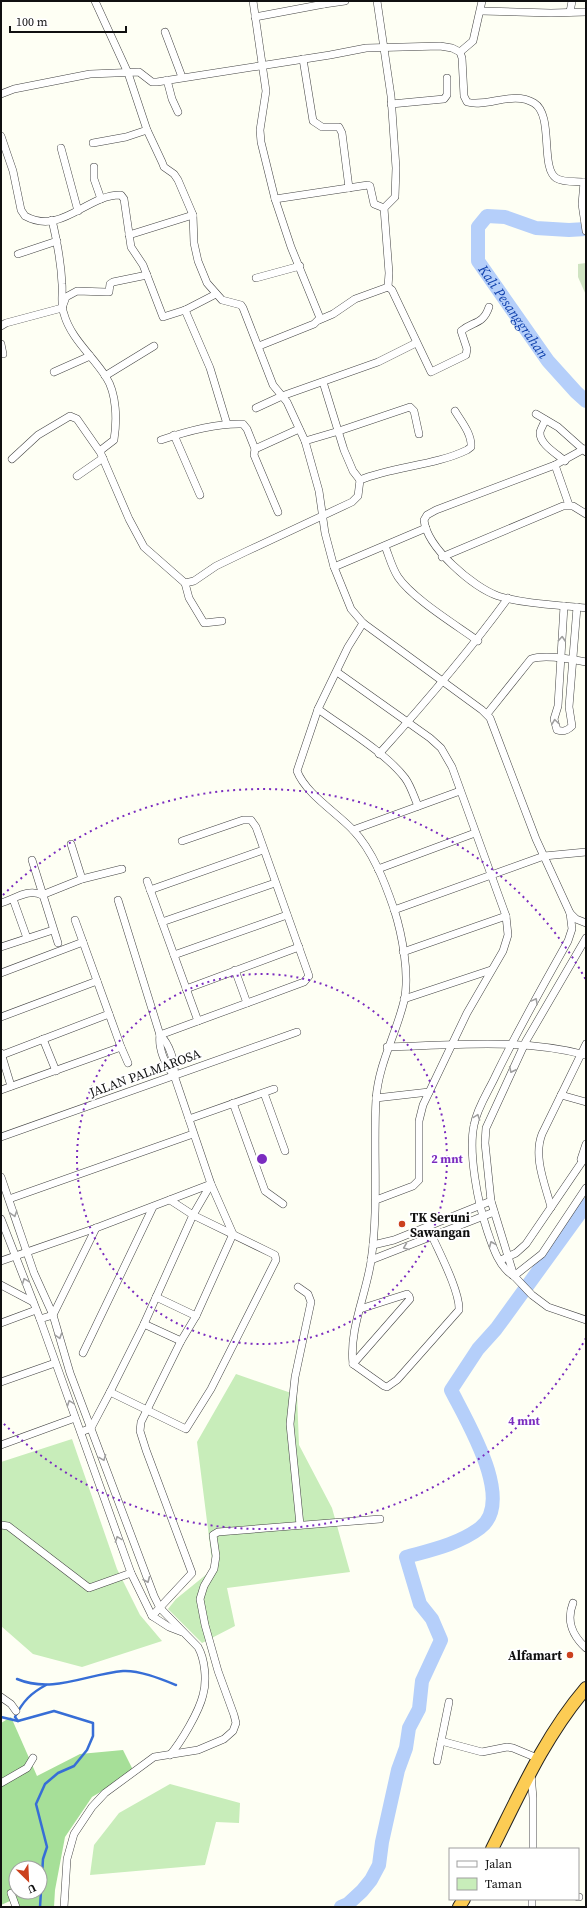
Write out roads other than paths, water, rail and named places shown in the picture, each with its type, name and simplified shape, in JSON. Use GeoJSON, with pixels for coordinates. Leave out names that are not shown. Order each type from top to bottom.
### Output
{"type":"FeatureCollection","features":[{"type":"Feature","properties":{"kind":"highway"},"geometry":{"type":"LineString","coordinates":[[492,1848],[537,1758],[585,1690]]}},
{"type":"Feature","properties":{"kind":"street"},"geometry":{"type":"LineString","coordinates":[[95,1],[128,73],[147,130],[164,167],[174,174],[178,180],[193,215],[194,243],[198,261],[207,283],[225,302],[241,305],[243,308],[259,346],[272,385],[288,402],[305,441],[319,491],[322,516],[334,567],[351,609],[362,623],[487,714],[492,722],[507,765],[544,856],[570,913],[572,929],[568,941],[510,1045],[474,1123],[473,1152],[482,1216],[500,1261],[508,1273],[514,1276],[532,1295],[548,1307],[586,1320]]}},
{"type":"Feature","properties":{"kind":"street"},"geometry":{"type":"LineString","coordinates":[[253,1],[266,97],[260,135],[275,199],[318,309],[320,316],[319,320]]}},
{"type":"Feature","properties":{"kind":"street"},"geometry":{"type":"LineString","coordinates":[[255,17],[323,3],[345,1]]}},
{"type":"Feature","properties":{"kind":"street"},"geometry":{"type":"LineString","coordinates":[[377,1],[385,46],[396,168],[394,199],[386,204],[384,208],[389,273],[388,287]]}},
{"type":"Feature","properties":{"kind":"street"},"geometry":{"type":"LineString","coordinates":[[482,1],[481,11],[473,41],[461,53],[463,91],[467,102],[476,103],[514,98],[536,103],[542,112],[544,120],[553,175],[560,180],[585,182],[582,204],[586,228]]}},
{"type":"Feature","properties":{"kind":"street"},"geometry":{"type":"LineString","coordinates":[[570,12],[572,1]]}},
{"type":"Feature","properties":{"kind":"street"},"geometry":{"type":"LineString","coordinates":[[481,11],[586,12]]}},
{"type":"Feature","properties":{"kind":"street"},"geometry":{"type":"LineString","coordinates":[[165,32],[182,77]]}},
{"type":"Feature","properties":{"kind":"street"},"geometry":{"type":"LineString","coordinates":[[1,94],[81,75],[139,72],[152,82],[385,46],[440,46],[452,48],[461,53]]}},
{"type":"Feature","properties":{"kind":"street"},"geometry":{"type":"LineString","coordinates":[[303,59],[313,121],[322,127],[339,127],[342,133],[349,188]]}},
{"type":"Feature","properties":{"kind":"street"},"geometry":{"type":"LineString","coordinates":[[391,104],[444,99],[447,95],[447,78]]}},
{"type":"Feature","properties":{"kind":"street"},"geometry":{"type":"LineString","coordinates":[[167,80],[172,99],[178,112]]}},
{"type":"Feature","properties":{"kind":"street"},"geometry":{"type":"LineString","coordinates":[[93,143],[126,137],[147,130]]}},
{"type":"Feature","properties":{"kind":"street"},"geometry":{"type":"LineString","coordinates":[[1,136],[13,171],[23,213],[33,219],[52,220],[68,217],[101,199],[119,194],[124,197],[131,247],[143,265],[163,317],[185,310],[216,294]]}},
{"type":"Feature","properties":{"kind":"street"},"geometry":{"type":"LineString","coordinates":[[61,148],[78,211]]}},
{"type":"Feature","properties":{"kind":"street"},"geometry":{"type":"LineString","coordinates":[[94,166],[94,179],[101,199]]}},
{"type":"Feature","properties":{"kind":"street"},"geometry":{"type":"LineString","coordinates":[[275,199],[370,186],[374,204],[384,208]]}},
{"type":"Feature","properties":{"kind":"street"},"geometry":{"type":"LineString","coordinates":[[129,234],[193,215]]}},
{"type":"Feature","properties":{"kind":"street"},"geometry":{"type":"LineString","coordinates":[[52,220],[57,241],[63,289],[62,308],[70,328],[106,376],[113,396],[115,438],[114,442],[102,448],[102,455]]}},
{"type":"Feature","properties":{"kind":"street"},"geometry":{"type":"LineString","coordinates":[[18,254],[57,241]]}},
{"type":"Feature","properties":{"kind":"street"},"geometry":{"type":"LineString","coordinates":[[256,278],[300,266]]}},
{"type":"Feature","properties":{"kind":"street"},"geometry":{"type":"LineString","coordinates":[[62,308],[66,297],[73,292],[81,290],[108,292],[110,284],[113,282],[147,275]]}},
{"type":"Feature","properties":{"kind":"street"},"geometry":{"type":"LineString","coordinates":[[259,346],[314,324],[319,320],[333,314],[351,301],[388,287]]}},
{"type":"Feature","properties":{"kind":"street"},"geometry":{"type":"LineString","coordinates":[[388,287],[392,290],[431,372],[461,358],[468,353],[461,331],[482,320],[489,307]]}},
{"type":"Feature","properties":{"kind":"street"},"geometry":{"type":"LineString","coordinates":[[1,326],[6,323],[62,308]]}},
{"type":"Feature","properties":{"kind":"street"},"geometry":{"type":"LineString","coordinates":[[185,310],[210,368],[227,424]]}},
{"type":"Feature","properties":{"kind":"street"},"geometry":{"type":"LineString","coordinates":[[256,408],[282,396],[378,362],[416,343]]}},
{"type":"Feature","properties":{"kind":"street"},"geometry":{"type":"LineString","coordinates":[[1,344],[3,354]]}},
{"type":"Feature","properties":{"kind":"street"},"geometry":{"type":"LineString","coordinates":[[106,376],[154,346]]}},
{"type":"Feature","properties":{"kind":"street"},"geometry":{"type":"LineString","coordinates":[[54,372],[90,356]]}},
{"type":"Feature","properties":{"kind":"street"},"geometry":{"type":"LineString","coordinates":[[185,583],[190,582],[216,566],[355,501],[358,494],[360,480],[350,465],[323,382]]}},
{"type":"Feature","properties":{"kind":"street"},"geometry":{"type":"LineString","coordinates":[[305,441],[339,432],[410,407],[414,412],[419,434]]}},
{"type":"Feature","properties":{"kind":"street"},"geometry":{"type":"LineString","coordinates":[[360,480],[391,470],[429,462],[470,448],[471,444],[469,436],[455,410]]}},
{"type":"Feature","properties":{"kind":"street"},"geometry":{"type":"LineString","coordinates":[[536,414],[558,427],[585,451],[555,465],[430,513],[424,518],[426,528],[442,557],[483,587],[497,595],[508,598],[586,608]]}},
{"type":"Feature","properties":{"kind":"street"},"geometry":{"type":"LineString","coordinates":[[12,460],[38,435],[70,416],[77,419],[102,455],[129,519],[144,547],[185,583],[189,598],[204,623],[222,621]]}},
{"type":"Feature","properties":{"kind":"street"},"geometry":{"type":"LineString","coordinates":[[545,420],[540,432],[541,437],[546,445],[564,461]]}},
{"type":"Feature","properties":{"kind":"street"},"geometry":{"type":"LineString","coordinates":[[161,440],[201,428],[227,424],[245,425],[254,449],[254,454],[278,512]]}},
{"type":"Feature","properties":{"kind":"street"},"geometry":{"type":"LineString","coordinates":[[254,449],[299,429]]}},
{"type":"Feature","properties":{"kind":"street"},"geometry":{"type":"LineString","coordinates":[[174,435],[200,494]]}},
{"type":"Feature","properties":{"kind":"street"},"geometry":{"type":"LineString","coordinates":[[76,476],[102,455]]}},
{"type":"Feature","properties":{"kind":"street"},"geometry":{"type":"LineString","coordinates":[[555,465],[569,505]]}},
{"type":"Feature","properties":{"kind":"street"},"geometry":{"type":"LineString","coordinates":[[442,557],[569,505],[586,514]]}},
{"type":"Feature","properties":{"kind":"street"},"geometry":{"type":"LineString","coordinates":[[334,567],[426,528]]}},
{"type":"Feature","properties":{"kind":"street"},"geometry":{"type":"LineString","coordinates":[[385,546],[397,576],[404,585],[415,595],[478,640]]}},
{"type":"Feature","properties":{"kind":"street"},"geometry":{"type":"LineString","coordinates":[[379,754],[478,640],[508,598]]}},
{"type":"Feature","properties":{"kind":"street"},"geometry":{"type":"LineString","coordinates":[[564,606],[558,706],[554,715],[554,723],[557,730],[561,731],[569,729],[572,726],[569,707],[577,607]]}},
{"type":"Feature","properties":{"kind":"street"},"geometry":{"type":"LineString","coordinates":[[353,1364],[353,1340],[373,1245],[376,1200],[376,1098],[387,1047],[404,999],[405,985],[403,952],[394,910],[378,869],[365,846],[353,830],[304,785],[297,771],[318,709],[348,647],[362,623]]}},
{"type":"Feature","properties":{"kind":"street"},"geometry":{"type":"LineString","coordinates":[[487,714],[530,659],[537,657],[560,658],[586,662]]}},
{"type":"Feature","properties":{"kind":"street"},"geometry":{"type":"LineString","coordinates":[[337,672],[430,738],[445,754],[491,874],[509,929],[506,943],[451,1045],[422,1110],[419,1121],[419,1180],[413,1186],[376,1200]]}},
{"type":"Feature","properties":{"kind":"street"},"geometry":{"type":"LineString","coordinates":[[558,706],[569,707]]}},
{"type":"Feature","properties":{"kind":"street"},"geometry":{"type":"LineString","coordinates":[[318,709],[379,754],[405,779],[418,806]]}},
{"type":"Feature","properties":{"kind":"street"},"geometry":{"type":"LineString","coordinates":[[353,830],[460,791]]}},
{"type":"Feature","properties":{"kind":"street"},"geometry":{"type":"LineString","coordinates":[[160,1035],[308,980],[309,974],[263,850],[256,827],[251,820],[248,819],[182,841]]}},
{"type":"Feature","properties":{"kind":"street"},"geometry":{"type":"LineString","coordinates":[[378,869],[475,833]]}},
{"type":"Feature","properties":{"kind":"street"},"geometry":{"type":"LineString","coordinates":[[71,844],[82,879]]}},
{"type":"Feature","properties":{"kind":"street"},"geometry":{"type":"LineString","coordinates":[[150,890],[263,850]]}},
{"type":"Feature","properties":{"kind":"street"},"geometry":{"type":"LineString","coordinates":[[394,910],[544,856],[586,852]]}},
{"type":"Feature","properties":{"kind":"street"},"geometry":{"type":"LineString","coordinates":[[32,860],[58,943]]}},
{"type":"Feature","properties":{"kind":"street"},"geometry":{"type":"LineString","coordinates":[[1,903],[30,892],[35,892],[42,895],[82,879],[122,870]]}},
{"type":"Feature","properties":{"kind":"street"},"geometry":{"type":"LineString","coordinates":[[147,881],[198,1020]]}},
{"type":"Feature","properties":{"kind":"street"},"geometry":{"type":"LineString","coordinates":[[162,922],[275,882]]}},
{"type":"Feature","properties":{"kind":"street"},"geometry":{"type":"LineString","coordinates":[[14,899],[27,938]]}},
{"type":"Feature","properties":{"kind":"street"},"geometry":{"type":"LineString","coordinates":[[118,900],[160,1035],[165,1040],[171,1055],[175,1069],[174,1075],[193,1134],[211,1184],[233,1234],[196,1316],[181,1341],[141,1422],[140,1432],[192,1573],[152,1616]]}},
{"type":"Feature","properties":{"kind":"street"},"geometry":{"type":"LineString","coordinates":[[570,913],[576,919],[586,923]]}},
{"type":"Feature","properties":{"kind":"street"},"geometry":{"type":"LineString","coordinates":[[174,955],[287,915]]}},
{"type":"Feature","properties":{"kind":"street"},"geometry":{"type":"LineString","coordinates":[[403,952],[506,916]]}},
{"type":"Feature","properties":{"kind":"street"},"geometry":{"type":"LineString","coordinates":[[75,920],[128,1063]]}},
{"type":"Feature","properties":{"kind":"street"},"geometry":{"type":"LineString","coordinates":[[1,947],[53,930]]}},
{"type":"Feature","properties":{"kind":"street"},"geometry":{"type":"LineString","coordinates":[[514,1276],[491,1201],[485,1143],[486,1128],[524,1045],[586,938]]}},
{"type":"Feature","properties":{"kind":"street"},"geometry":{"type":"LineString","coordinates":[[1,973],[83,942]]}},
{"type":"Feature","properties":{"kind":"street"},"geometry":{"type":"LineString","coordinates":[[186,989],[299,948]]}},
{"type":"Feature","properties":{"kind":"street"},"geometry":{"type":"LineString","coordinates":[[235,970],[247,1003]]}},
{"type":"Feature","properties":{"kind":"street"},"geometry":{"type":"LineString","coordinates":[[404,999],[491,970]]}},
{"type":"Feature","properties":{"kind":"street"},"geometry":{"type":"LineString","coordinates":[[1,1018],[97,981]]}},
{"type":"Feature","properties":{"kind":"street"},"geometry":{"type":"LineString","coordinates":[[11,1086],[1,1054],[109,1014]]}},
{"type":"Feature","properties":{"kind":"street","name":"JALAN PALMAROSA"},"geometry":{"type":"LineString","coordinates":[[1,1137],[297,1032]]}},
{"type":"Feature","properties":{"kind":"street"},"geometry":{"type":"LineString","coordinates":[[43,1039],[56,1071]]}},
{"type":"Feature","properties":{"kind":"street"},"geometry":{"type":"LineString","coordinates":[[551,1207],[538,1157],[538,1147],[542,1134],[561,1095],[583,1055],[586,1044]]}},
{"type":"Feature","properties":{"kind":"street"},"geometry":{"type":"LineString","coordinates":[[387,1047],[524,1045],[583,1055]]}},
{"type":"Feature","properties":{"kind":"street"},"geometry":{"type":"LineString","coordinates":[[1,1090],[121,1047]]}},
{"type":"Feature","properties":{"kind":"street"},"geometry":{"type":"LineString","coordinates":[[188,1119],[274,1089]]}},
{"type":"Feature","properties":{"kind":"street"},"geometry":{"type":"LineString","coordinates":[[376,1098],[429,1092]]}},
{"type":"Feature","properties":{"kind":"street"},"geometry":{"type":"LineString","coordinates":[[264,1093],[285,1151]]}},
{"type":"Feature","properties":{"kind":"street"},"geometry":{"type":"LineString","coordinates":[[561,1095],[586,1102]]}},
{"type":"Feature","properties":{"kind":"street"},"geometry":{"type":"LineString","coordinates":[[234,1103],[265,1191],[283,1204]]}},
{"type":"Feature","properties":{"kind":"street"},"geometry":{"type":"LineString","coordinates":[[9,1199],[193,1134]]}},
{"type":"Feature","properties":{"kind":"street"},"geometry":{"type":"LineString","coordinates":[[500,1261],[521,1250],[579,1163],[586,1144]]}},
{"type":"Feature","properties":{"kind":"street"},"geometry":{"type":"LineString","coordinates":[[579,1163],[586,1156]]}},
{"type":"Feature","properties":{"kind":"street"},"geometry":{"type":"LineString","coordinates":[[1,1177],[27,1252],[52,1315],[70,1373],[144,1573],[160,1608],[186,1634],[218,1671]]}},
{"type":"Feature","properties":{"kind":"street"},"geometry":{"type":"LineString","coordinates":[[1,1261],[96,1228],[211,1184]]}},
{"type":"Feature","properties":{"kind":"street"},"geometry":{"type":"LineString","coordinates":[[81,1432],[91,1428],[110,1392],[144,1324],[193,1215],[211,1184]]}},
{"type":"Feature","properties":{"kind":"street"},"geometry":{"type":"LineString","coordinates":[[514,1276],[542,1254],[586,1188]]}},
{"type":"Feature","properties":{"kind":"street"},"geometry":{"type":"LineString","coordinates":[[110,1392],[186,1430],[211,1389],[276,1260],[275,1255],[193,1215],[170,1200]]}},
{"type":"Feature","properties":{"kind":"street"},"geometry":{"type":"LineString","coordinates":[[373,1245],[394,1240],[491,1201]]}},
{"type":"Feature","properties":{"kind":"street"},"geometry":{"type":"LineString","coordinates":[[83,1353],[153,1207]]}},
{"type":"Feature","properties":{"kind":"street"},"geometry":{"type":"LineString","coordinates":[[371,1260],[494,1212]]}},
{"type":"Feature","properties":{"kind":"street"},"geometry":{"type":"LineString","coordinates":[[1,1219],[40,1319],[131,1573],[152,1616],[169,1627],[186,1634]]}},
{"type":"Feature","properties":{"kind":"street"},"geometry":{"type":"LineString","coordinates":[[40,1319],[52,1315],[96,1228]]}},
{"type":"Feature","properties":{"kind":"street"},"geometry":{"type":"LineString","coordinates":[[353,1364],[376,1381],[387,1386],[397,1380],[458,1314],[460,1305],[432,1236]]}},
{"type":"Feature","properties":{"kind":"street"},"geometry":{"type":"LineString","coordinates":[[1,1285],[33,1302]]}},
{"type":"Feature","properties":{"kind":"street"},"geometry":{"type":"LineString","coordinates":[[298,1287],[308,1294],[311,1302],[294,1377],[290,1424],[300,1525]]}},
{"type":"Feature","properties":{"kind":"street"},"geometry":{"type":"LineString","coordinates":[[353,1364],[410,1298],[407,1294],[360,1309]]}},
{"type":"Feature","properties":{"kind":"street"},"geometry":{"type":"LineString","coordinates":[[156,1297],[196,1316]]}},
{"type":"Feature","properties":{"kind":"street"},"geometry":{"type":"LineString","coordinates":[[1,1322],[36,1310]]}},
{"type":"Feature","properties":{"kind":"street"},"geometry":{"type":"LineString","coordinates":[[144,1324],[181,1341]]}},
{"type":"Feature","properties":{"kind":"street"},"geometry":{"type":"LineString","coordinates":[[1,1382],[55,1363]]}},
{"type":"Feature","properties":{"kind":"street"},"geometry":{"type":"LineString","coordinates":[[1,1445],[76,1418]]}},
{"type":"Feature","properties":{"kind":"street"},"geometry":{"type":"LineString","coordinates":[[64,1907],[67,1859],[74,1834],[92,1807],[105,1793],[154,1757],[198,1750],[224,1739],[233,1731],[236,1723],[234,1715],[218,1671],[205,1625],[200,1599],[204,1586],[214,1570],[216,1556],[213,1535],[218,1532],[380,1519]]}},
{"type":"Feature","properties":{"kind":"street"},"geometry":{"type":"LineString","coordinates":[[1,1525],[8,1526],[89,1588],[131,1573]]}},
{"type":"Feature","properties":{"kind":"street"},"geometry":{"type":"LineString","coordinates":[[573,1603],[569,1617],[571,1628],[586,1648]]}},
{"type":"Feature","properties":{"kind":"street"},"geometry":{"type":"LineString","coordinates":[[170,1755],[178,1745],[203,1696],[202,1654]]}},
{"type":"Feature","properties":{"kind":"street"},"geometry":{"type":"LineString","coordinates":[[1,1697],[11,1704],[16,1711]]}},
{"type":"Feature","properties":{"kind":"street"},"geometry":{"type":"LineString","coordinates":[[437,1761],[449,1702]]}},
{"type":"Feature","properties":{"kind":"street"},"geometry":{"type":"LineString","coordinates":[[441,1741],[482,1752],[507,1747],[513,1748],[537,1758]]}},
{"type":"Feature","properties":{"kind":"street"},"geometry":{"type":"LineString","coordinates":[[1,1783],[28,1768],[33,1758]]}},
{"type":"Feature","properties":{"kind":"street"},"geometry":{"type":"LineString","coordinates":[[531,1770],[533,1798],[533,1848]]}},
{"type":"Feature","properties":{"kind":"street"},"geometry":{"type":"LineString","coordinates":[[65,1896],[70,1907]]}},
{"type":"Feature","properties":{"kind":"waterway","name":"Kali Pesanggrahan"},"geometry":{"type":"LineString","coordinates":[[586,229],[569,230],[536,228],[505,217],[487,216],[478,227],[478,261],[548,361],[586,401]]}},
{"type":"Feature","properties":{"kind":"waterway"},"geometry":{"type":"LineString","coordinates":[[341,1907],[348,1904],[362,1891],[371,1880],[379,1865],[382,1842],[398,1770],[406,1748],[409,1728],[419,1709],[422,1681],[441,1640],[432,1619],[420,1604],[406,1557],[444,1546],[472,1534],[480,1528],[490,1516],[493,1499],[491,1480],[485,1460],[467,1420],[451,1390],[478,1349],[496,1329],[586,1205]]}},
{"type":"Feature","properties":{"kind":"waterway"},"geometry":{"type":"LineString","coordinates":[[17,1679],[30,1683],[57,1684],[110,1673],[129,1671],[150,1675],[176,1685]]}},
{"type":"Feature","properties":{"kind":"waterway"},"geometry":{"type":"LineString","coordinates":[[18,1721],[15,1717],[24,1702],[32,1694],[46,1685]]}},
{"type":"Feature","properties":{"kind":"waterway"},"geometry":{"type":"LineString","coordinates":[[1,1717],[18,1721],[54,1711],[93,1723],[93,1736],[87,1750],[74,1766],[58,1773],[45,1784],[36,1804],[47,1847],[43,1859],[40,1907]]}},
{"type":"Feature","properties":{"kind":"place","name":"TK Seruni Sawangan"},"geometry":{"type":"Point","coordinates":[402,1224]}},
{"type":"Feature","properties":{"kind":"place","name":"Alfamart"},"geometry":{"type":"Point","coordinates":[570,1655]}}]}
